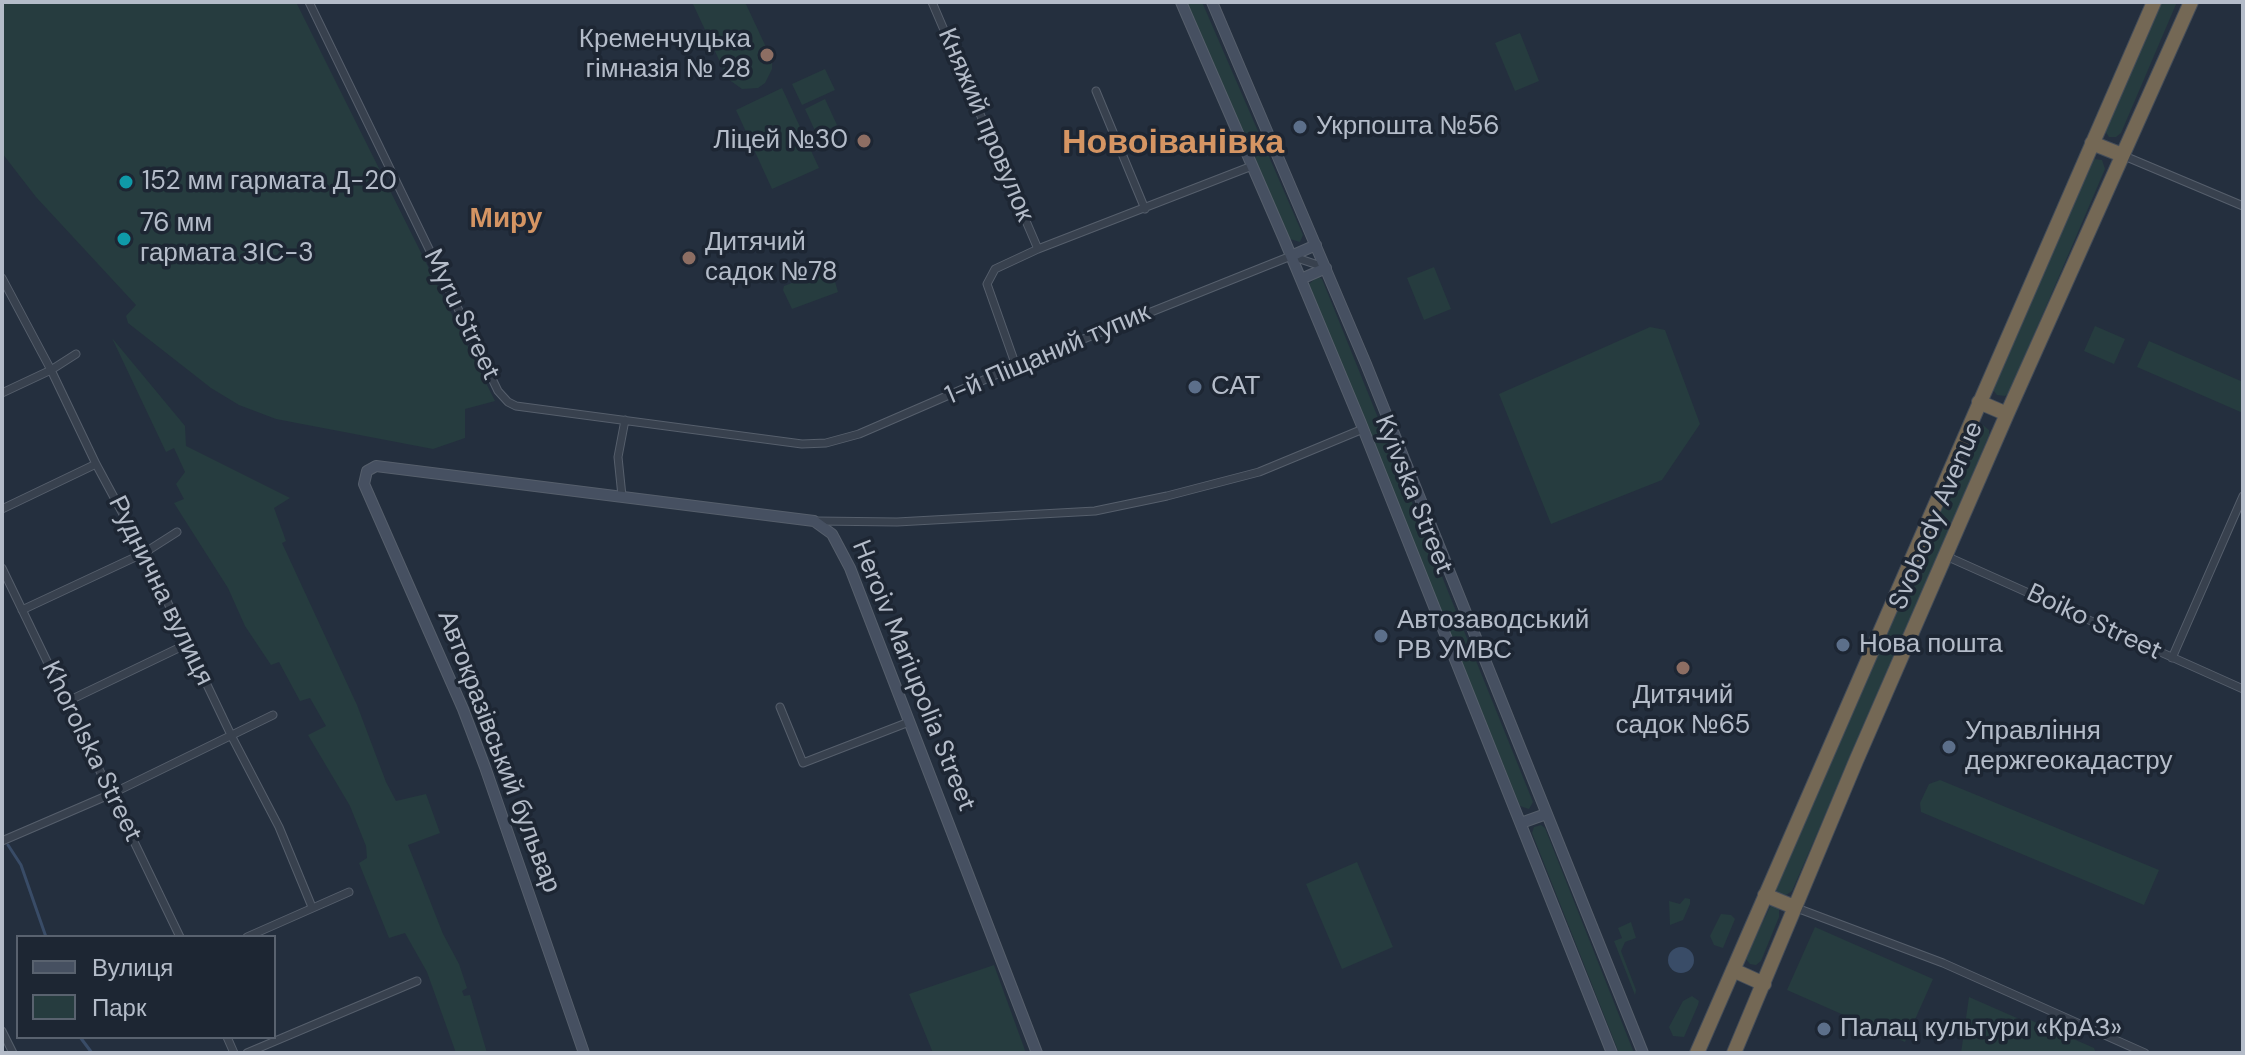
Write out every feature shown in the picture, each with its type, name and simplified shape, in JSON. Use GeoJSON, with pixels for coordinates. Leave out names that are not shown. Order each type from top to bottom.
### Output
{"type":"FeatureCollection","features":[{"type":"Feature","properties":{"kind":"highway","name":"Svobody Avenue"},"geometry":{"type":"LineString","coordinates":[[1702,1051],[1765,895],[2154,2]]}},
{"type":"Feature","properties":{"kind":"highway","name":"Svobody Avenue"},"geometry":{"type":"LineString","coordinates":[[1734,1053],[2007,414],[2191,2]]}},
{"type":"Feature","properties":{"kind":"highway"},"geometry":{"type":"LineString","coordinates":[[2092,143],[2122,155]]}},
{"type":"Feature","properties":{"kind":"highway"},"geometry":{"type":"LineString","coordinates":[[1979,402],[2007,414]]}},
{"type":"Feature","properties":{"kind":"highway"},"geometry":{"type":"LineString","coordinates":[[1765,895],[1794,907]]}},
{"type":"Feature","properties":{"kind":"highway"},"geometry":{"type":"LineString","coordinates":[[1733,970],[1764,984]]}},
{"type":"Feature","properties":{"kind":"main road","name":"Kyivska Street"},"geometry":{"type":"LineString","coordinates":[[1181,2],[1363,429],[1612,1053]]}},
{"type":"Feature","properties":{"kind":"main road","name":"Kyivska Street"},"geometry":{"type":"LineString","coordinates":[[1212,2],[1326,268],[1643,1053]]}},
{"type":"Feature","properties":{"kind":"main road"},"geometry":{"type":"LineString","coordinates":[[1291,256],[1316,245]]}},
{"type":"Feature","properties":{"kind":"main road"},"geometry":{"type":"LineString","coordinates":[[1301,279],[1326,268]]}},
{"type":"Feature","properties":{"kind":"main road","name":"Автокразівський бульвар"},"geometry":{"type":"LineString","coordinates":[[584,1053],[463,709],[364,484],[367,471],[385,465],[622,496]]}},
{"type":"Feature","properties":{"kind":"main road"},"geometry":{"type":"LineString","coordinates":[[622,496],[814,521]]}},
{"type":"Feature","properties":{"kind":"main road","name":"Heroiv Mariupolia Street"},"geometry":{"type":"LineString","coordinates":[[814,521],[832,534],[841,547],[1037,1053]]}},
{"type":"Feature","properties":{"kind":"main road"},"geometry":{"type":"LineString","coordinates":[[1521,823],[1546,814]]}},
{"type":"Feature","properties":{"kind":"street","name":"Myru Street"},"geometry":{"type":"LineString","coordinates":[[309,2],[498,391],[508,402],[516,406],[802,444]]}},
{"type":"Feature","properties":{"kind":"street","name":"Княжий провулок"},"geometry":{"type":"LineString","coordinates":[[932,2],[1038,249]]}},
{"type":"Feature","properties":{"kind":"street"},"geometry":{"type":"LineString","coordinates":[[1096,91],[1145,209]]}},
{"type":"Feature","properties":{"kind":"street"},"geometry":{"type":"LineString","coordinates":[[2122,155],[2243,206]]}},
{"type":"Feature","properties":{"kind":"street"},"geometry":{"type":"LineString","coordinates":[[1016,366],[987,284],[995,269],[1038,249],[1252,166]]}},
{"type":"Feature","properties":{"kind":"street"},"geometry":{"type":"LineString","coordinates":[[1291,256],[1326,268]]}},
{"type":"Feature","properties":{"kind":"street","name":"1-й Піщаний тупик"},"geometry":{"type":"LineString","coordinates":[[802,444],[826,443],[859,434],[1016,366],[1291,256]]}},
{"type":"Feature","properties":{"kind":"street","name":"Руднична вулиця"},"geometry":{"type":"LineString","coordinates":[[3,282],[144,553],[279,827],[312,907]]}},
{"type":"Feature","properties":{"kind":"street"},"geometry":{"type":"LineString","coordinates":[[2,393],[51,370],[76,354]]}},
{"type":"Feature","properties":{"kind":"street"},"geometry":{"type":"LineString","coordinates":[[622,496],[618,457],[625,420]]}},
{"type":"Feature","properties":{"kind":"street"},"geometry":{"type":"LineString","coordinates":[[814,521],[925,521],[1095,511],[1259,472],[1363,429]]}},
{"type":"Feature","properties":{"kind":"street"},"geometry":{"type":"LineString","coordinates":[[2,509],[96,464]]}},
{"type":"Feature","properties":{"kind":"street"},"geometry":{"type":"LineString","coordinates":[[2172,658],[2243,496]]}},
{"type":"Feature","properties":{"kind":"street"},"geometry":{"type":"LineString","coordinates":[[22,610],[144,553],[177,532]]}},
{"type":"Feature","properties":{"kind":"street","name":"Boiko Street"},"geometry":{"type":"LineString","coordinates":[[1946,556],[2243,689]]}},
{"type":"Feature","properties":{"kind":"street","name":"Khorolska Street"},"geometry":{"type":"LineString","coordinates":[[2,568],[179,935]]}},
{"type":"Feature","properties":{"kind":"street"},"geometry":{"type":"LineString","coordinates":[[66,702],[187,644]]}},
{"type":"Feature","properties":{"kind":"street"},"geometry":{"type":"LineString","coordinates":[[780,707],[803,763],[909,722]]}},
{"type":"Feature","properties":{"kind":"street"},"geometry":{"type":"LineString","coordinates":[[2,841],[111,794],[273,715]]}},
{"type":"Feature","properties":{"kind":"street"},"geometry":{"type":"LineString","coordinates":[[251,935],[349,892]]}},
{"type":"Feature","properties":{"kind":"street"},"geometry":{"type":"LineString","coordinates":[[1794,907],[1943,963],[2145,1053]]}},
{"type":"Feature","properties":{"kind":"street"},"geometry":{"type":"LineString","coordinates":[[247,1053],[417,981]]}},
{"type":"Feature","properties":{"kind":"street"},"geometry":{"type":"LineString","coordinates":[[2,1031],[8,1049]]}},
{"type":"Feature","properties":{"kind":"green space"},"geometry":{"type":"Polygon","coordinates":[[[2,2],[296,2],[495,401],[465,409],[465,438],[433,449],[276,419],[239,405],[211,388],[128,323],[126,316],[136,305],[36,197],[2,153],[2,2]]]}},
{"type":"Feature","properties":{"kind":"green space"},"geometry":{"type":"Polygon","coordinates":[[[692,2],[745,2],[772,60],[772,69],[765,83],[758,88],[742,89],[728,79],[692,2]]]}},
{"type":"Feature","properties":{"kind":"green space"},"geometry":{"type":"Polygon","coordinates":[[[1187,2],[1202,2],[1303,235],[1300,242],[1290,239],[1187,2]]]}},
{"type":"Feature","properties":{"kind":"green space"},"geometry":{"type":"Polygon","coordinates":[[[2159,2],[2177,2],[2121,133],[2109,137],[2105,131],[2159,2]]]}},
{"type":"Feature","properties":{"kind":"green space"},"geometry":{"type":"Polygon","coordinates":[[[1520,33],[1539,81],[1515,91],[1495,43],[1520,33]]]}},
{"type":"Feature","properties":{"kind":"green space"},"geometry":{"type":"Polygon","coordinates":[[[825,69],[835,90],[802,105],[792,84],[825,69]]]}},
{"type":"Feature","properties":{"kind":"green space"},"geometry":{"type":"Polygon","coordinates":[[[782,88],[819,168],[772,189],[736,110],[782,88]]]}},
{"type":"Feature","properties":{"kind":"green space"},"geometry":{"type":"Polygon","coordinates":[[[825,99],[837,125],[817,135],[805,109],[825,99]]]}},
{"type":"Feature","properties":{"kind":"green space"},"geometry":{"type":"Polygon","coordinates":[[[2093,159],[2102,160],[2105,169],[2009,393],[1997,395],[1993,390],[2093,159]]]}},
{"type":"Feature","properties":{"kind":"green space"},"geometry":{"type":"Polygon","coordinates":[[[1434,267],[1451,309],[1424,320],[1407,278],[1434,267]]]}},
{"type":"Feature","properties":{"kind":"green space"},"geometry":{"type":"Polygon","coordinates":[[[828,269],[832,271],[838,292],[792,309],[784,286],[828,269]]]}},
{"type":"Feature","properties":{"kind":"green space"},"geometry":{"type":"Polygon","coordinates":[[[1318,276],[1322,279],[1533,802],[1529,809],[1520,806],[1309,284],[1318,276]]]}},
{"type":"Feature","properties":{"kind":"green space"},"geometry":{"type":"Polygon","coordinates":[[[2095,326],[2125,339],[2114,364],[2084,351],[2095,326]]]}},
{"type":"Feature","properties":{"kind":"green space"},"geometry":{"type":"Polygon","coordinates":[[[1650,327],[1665,330],[1700,424],[1662,480],[1551,524],[1499,394],[1650,327]]]}},
{"type":"Feature","properties":{"kind":"green space"},"geometry":{"type":"Polygon","coordinates":[[[112,338],[185,426],[186,446],[290,498],[274,508],[286,541],[282,543],[357,705],[386,782],[396,801],[426,794],[440,833],[408,845],[443,934],[459,964],[467,988],[462,991],[464,996],[470,995],[487,1053],[456,1053],[427,972],[405,933],[389,938],[359,863],[367,858],[366,846],[350,806],[308,735],[326,726],[310,698],[300,701],[279,662],[271,665],[245,626],[228,588],[174,503],[184,499],[176,484],[185,472],[174,448],[166,452],[112,338]]]}},
{"type":"Feature","properties":{"kind":"green space"},"geometry":{"type":"Polygon","coordinates":[[[2149,341],[2243,382],[2243,413],[2137,367],[2149,341]]]}},
{"type":"Feature","properties":{"kind":"green space"},"geometry":{"type":"Polygon","coordinates":[[[1983,425],[1989,430],[1989,435],[1932,571],[1792,891],[1786,895],[1779,894],[1775,888],[1977,426],[1983,425]]]}},
{"type":"Feature","properties":{"kind":"green space"},"geometry":{"type":"Polygon","coordinates":[[[1940,780],[2159,870],[2144,905],[1921,812],[1920,803],[1929,784],[1940,780]]]}},
{"type":"Feature","properties":{"kind":"green space"},"geometry":{"type":"Polygon","coordinates":[[[1541,825],[1545,828],[1634,1053],[1619,1053],[1532,833],[1534,827],[1541,825]]]}},
{"type":"Feature","properties":{"kind":"green space"},"geometry":{"type":"Polygon","coordinates":[[[1357,862],[1393,947],[1342,969],[1306,884],[1357,862]]]}},
{"type":"Feature","properties":{"kind":"green space"},"geometry":{"type":"Polygon","coordinates":[[[1685,898],[1690,899],[1690,904],[1683,920],[1670,925],[1669,901],[1680,904],[1685,898]]]}},
{"type":"Feature","properties":{"kind":"green space"},"geometry":{"type":"Polygon","coordinates":[[[1771,905],[1779,908],[1779,917],[1761,961],[1756,965],[1750,964],[1745,958],[1771,905]]]}},
{"type":"Feature","properties":{"kind":"green space"},"geometry":{"type":"Polygon","coordinates":[[[1721,914],[1731,915],[1735,919],[1723,948],[1714,945],[1710,936],[1721,914]]]}},
{"type":"Feature","properties":{"kind":"green space"},"geometry":{"type":"Polygon","coordinates":[[[1631,922],[1636,938],[1625,942],[1621,951],[1636,990],[1635,995],[1614,941],[1622,938],[1618,928],[1631,922]]]}},
{"type":"Feature","properties":{"kind":"green space"},"geometry":{"type":"Polygon","coordinates":[[[1815,927],[1933,979],[1905,1042],[1787,990],[1815,927]]]}},
{"type":"Feature","properties":{"kind":"green space"},"geometry":{"type":"Polygon","coordinates":[[[994,965],[1026,1053],[933,1053],[909,994],[994,965]]]}},
{"type":"Feature","properties":{"kind":"green space"},"geometry":{"type":"Polygon","coordinates":[[[1692,996],[1699,1001],[1684,1037],[1673,1036],[1669,1027],[1683,1001],[1692,996]]]}},
{"type":"Feature","properties":{"kind":"green space"},"geometry":{"type":"Polygon","coordinates":[[[1969,997],[2094,1048],[2096,1053],[1961,1053],[1969,997]]]}},
{"type":"Feature","properties":{"kind":"water"},"geometry":{"type":"Polygon","coordinates":[[[1681,947],[1691,950],[1694,960],[1691,970],[1681,973],[1671,970],[1668,960],[1671,950],[1681,947]]]}},
{"type":"Feature","properties":{"kind":"waterway"},"geometry":{"type":"LineString","coordinates":[[8,845],[21,865],[45,935]]}},
{"type":"Feature","properties":{"kind":"waterway"},"geometry":{"type":"LineString","coordinates":[[82,1039],[92,1053]]}},
{"type":"Feature","properties":{"kind":"place","name":"Кременчуцька гімназія № 28"},"geometry":{"type":"Point","coordinates":[767,55]}},
{"type":"Feature","properties":{"kind":"place","name":"Укрпошта №56"},"geometry":{"type":"Point","coordinates":[1300,127]}},
{"type":"Feature","properties":{"kind":"place","name":"Ліцей №30"},"geometry":{"type":"Point","coordinates":[864,141]}},
{"type":"Feature","properties":{"kind":"place","name":"152 мм гармата Д-20"},"geometry":{"type":"Point","coordinates":[126,182]}},
{"type":"Feature","properties":{"kind":"place","name":"76 мм гармата ЗІС-3"},"geometry":{"type":"Point","coordinates":[124,239]}},
{"type":"Feature","properties":{"kind":"place","name":"Дитячий садок №78"},"geometry":{"type":"Point","coordinates":[689,258]}},
{"type":"Feature","properties":{"kind":"place","name":"САТ"},"geometry":{"type":"Point","coordinates":[1195,387]}},
{"type":"Feature","properties":{"kind":"place","name":"Автозаводський РВ УМВС"},"geometry":{"type":"Point","coordinates":[1381,636]}},
{"type":"Feature","properties":{"kind":"place","name":"Нова пошта"},"geometry":{"type":"Point","coordinates":[1843,645]}},
{"type":"Feature","properties":{"kind":"place","name":"Дитячий садок №65"},"geometry":{"type":"Point","coordinates":[1683,668]}},
{"type":"Feature","properties":{"kind":"place","name":"Управлiння держгеокадастру"},"geometry":{"type":"Point","coordinates":[1949,747]}},
{"type":"Feature","properties":{"kind":"place","name":"Палац культури «КрАЗ»"},"geometry":{"type":"Point","coordinates":[1824,1029]}},
{"type":"Feature","properties":{"kind":"district","name":"Новоіванівка"},"geometry":{"type":"Point","coordinates":[1173,144]}},
{"type":"Feature","properties":{"kind":"district","name":"Миру"},"geometry":{"type":"Point","coordinates":[506,220]}}]}
